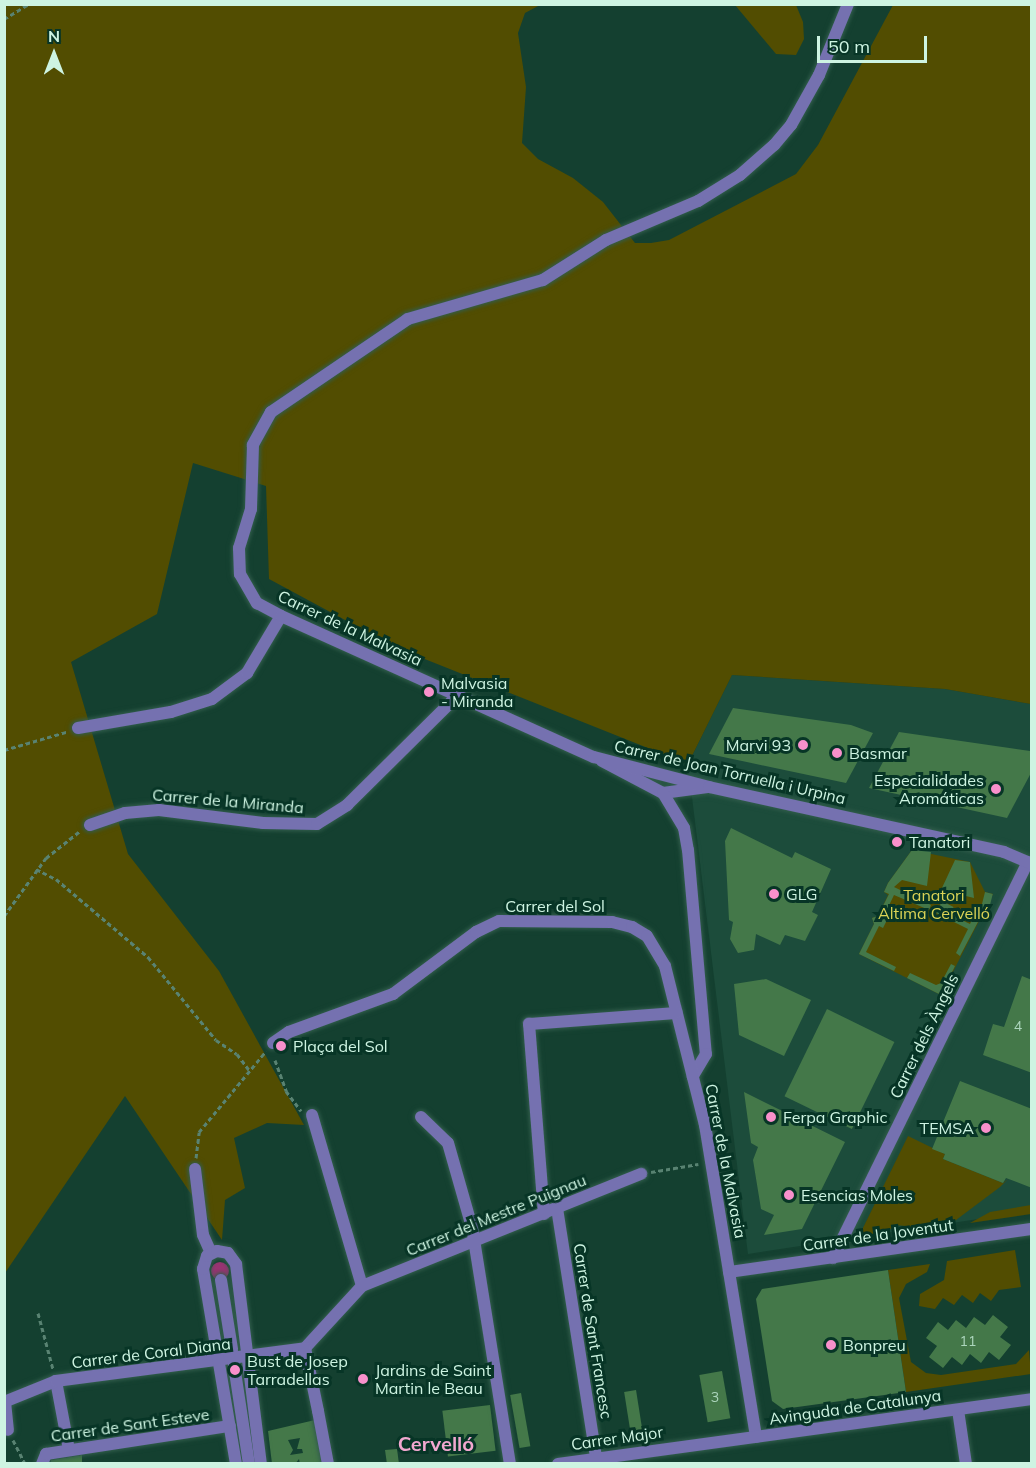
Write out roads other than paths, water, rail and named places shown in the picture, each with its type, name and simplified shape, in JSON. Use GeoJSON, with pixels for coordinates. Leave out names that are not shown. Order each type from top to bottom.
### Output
{"type":"FeatureCollection","features":[{"type":"Feature","properties":{"kind":"street","name":"Carrer de la Malvasia"},"geometry":{"type":"LineString","coordinates":[[756,1437],[711,1161],[693,1076],[706,1054],[688,850],[684,828],[663,793],[594,757],[281,616],[249,593],[238,561],[251,509],[254,445],[265,418],[295,393],[408,319],[543,280],[606,240],[705,197],[758,161],[786,132],[806,101],[848,4]]}},
{"type":"Feature","properties":{"kind":"street"},"geometry":{"type":"LineString","coordinates":[[78,728],[171,712],[212,699],[247,673],[281,616]]}},
{"type":"Feature","properties":{"kind":"street","name":"Carrer de la Miranda"},"geometry":{"type":"LineString","coordinates":[[90,825],[126,813],[159,810],[263,823],[317,824],[347,805],[458,695]]}},
{"type":"Feature","properties":{"kind":"street","name":"Carrer de Joan Torruella i Urpina"},"geometry":{"type":"LineString","coordinates":[[594,757],[709,787],[1004,852],[1030,863]]}},
{"type":"Feature","properties":{"kind":"street"},"geometry":{"type":"LineString","coordinates":[[663,793],[709,787]]}},
{"type":"Feature","properties":{"kind":"street","name":"Carrer dels Àngels"},"geometry":{"type":"LineString","coordinates":[[833,1258],[1030,863]]}},
{"type":"Feature","properties":{"kind":"street","name":"Carrer del Sol"},"geometry":{"type":"LineString","coordinates":[[273,1043],[289,1032],[393,994],[476,932],[511,919],[612,922],[639,931],[660,954],[693,1076]]}},
{"type":"Feature","properties":{"kind":"street"},"geometry":{"type":"LineString","coordinates":[[544,1214],[529,1024],[677,1013]]}},
{"type":"Feature","properties":{"kind":"street"},"geometry":{"type":"LineString","coordinates":[[312,1115],[362,1286],[304,1348],[328,1464]]}},
{"type":"Feature","properties":{"kind":"street"},"geometry":{"type":"LineString","coordinates":[[421,1117],[448,1143],[474,1240],[510,1464]]}},
{"type":"Feature","properties":{"kind":"street"},"geometry":{"type":"LineString","coordinates":[[195,1169],[203,1235],[211,1253]]}},
{"type":"Feature","properties":{"kind":"street","name":"Carrer del Mestre Puignau"},"geometry":{"type":"LineString","coordinates":[[362,1286],[641,1174]]}},
{"type":"Feature","properties":{"kind":"street","name":"Carrer de Sant Francesc"},"geometry":{"type":"LineString","coordinates":[[557,1208],[596,1458]]}},
{"type":"Feature","properties":{"kind":"street","name":"Carrer de la Joventut"},"geometry":{"type":"LineString","coordinates":[[729,1272],[1032,1229]]}},
{"type":"Feature","properties":{"kind":"street"},"geometry":{"type":"LineString","coordinates":[[211,1253],[228,1253],[236,1264],[230,1426],[236,1464]]}},
{"type":"Feature","properties":{"kind":"street"},"geometry":{"type":"LineString","coordinates":[[211,1253],[203,1269],[234,1365],[261,1464]]}},
{"type":"Feature","properties":{"kind":"street"},"geometry":{"type":"LineString","coordinates":[[221,1280],[231,1346]]}},
{"type":"Feature","properties":{"kind":"street","name":"Carrer de Coral Diana"},"geometry":{"type":"LineString","coordinates":[[5,1402],[56,1381],[234,1365],[304,1348]]}},
{"type":"Feature","properties":{"kind":"street"},"geometry":{"type":"LineString","coordinates":[[234,1365],[249,1464]]}},
{"type":"Feature","properties":{"kind":"street"},"geometry":{"type":"LineString","coordinates":[[56,1381],[69,1450]]}},
{"type":"Feature","properties":{"kind":"street","name":"Avinguda de Catalunya"},"geometry":{"type":"LineString","coordinates":[[682,1445],[1032,1399]]}},
{"type":"Feature","properties":{"kind":"street"},"geometry":{"type":"LineString","coordinates":[[5,1402],[8,1430]]}},
{"type":"Feature","properties":{"kind":"street"},"geometry":{"type":"LineString","coordinates":[[958,1410],[966,1464]]}},
{"type":"Feature","properties":{"kind":"street","name":"Carrer de Sant Esteve"},"geometry":{"type":"LineString","coordinates":[[42,1464],[46,1454],[230,1426]]}},
{"type":"Feature","properties":{"kind":"street","name":"Carrer Major"},"geometry":{"type":"LineString","coordinates":[[558,1464],[682,1445]]}},
{"type":"Feature","properties":{"kind":"place","name":"Malvasia - Miranda"},"geometry":{"type":"Point","coordinates":[429,692]}},
{"type":"Feature","properties":{"kind":"place","name":"Marvi 93"},"geometry":{"type":"Point","coordinates":[803,745]}},
{"type":"Feature","properties":{"kind":"place","name":"Basmar"},"geometry":{"type":"Point","coordinates":[837,753]}},
{"type":"Feature","properties":{"kind":"place","name":"Especialidades Aromáticas"},"geometry":{"type":"Point","coordinates":[996,789]}},
{"type":"Feature","properties":{"kind":"place","name":"Tanatori"},"geometry":{"type":"Point","coordinates":[897,842]}},
{"type":"Feature","properties":{"kind":"place","name":"GLG"},"geometry":{"type":"Point","coordinates":[774,894]}},
{"type":"Feature","properties":{"kind":"place","name":"Plaça del Sol"},"geometry":{"type":"Point","coordinates":[281,1046]}},
{"type":"Feature","properties":{"kind":"place","name":"Ferpa Graphic"},"geometry":{"type":"Point","coordinates":[771,1117]}},
{"type":"Feature","properties":{"kind":"place","name":"TEMSA"},"geometry":{"type":"Point","coordinates":[986,1128]}},
{"type":"Feature","properties":{"kind":"place","name":"Esencias Moles"},"geometry":{"type":"Point","coordinates":[789,1195]}},
{"type":"Feature","properties":{"kind":"place","name":"Bonpreu"},"geometry":{"type":"Point","coordinates":[831,1345]}},
{"type":"Feature","properties":{"kind":"place","name":"Bust de Josep Tarradellas"},"geometry":{"type":"Point","coordinates":[235,1370]}},
{"type":"Feature","properties":{"kind":"place","name":"Jardins de Saint Martin le Beau"},"geometry":{"type":"Point","coordinates":[363,1379]}},
{"type":"Feature","properties":{"kind":"district","name":"Cervelló"},"geometry":{"type":"Point","coordinates":[436,1443]}},
{"type":"Feature","properties":{"kind":"park label","name":"Tanatori Altima Cervelló"},"geometry":{"type":"Point","coordinates":[934,904]}}]}
